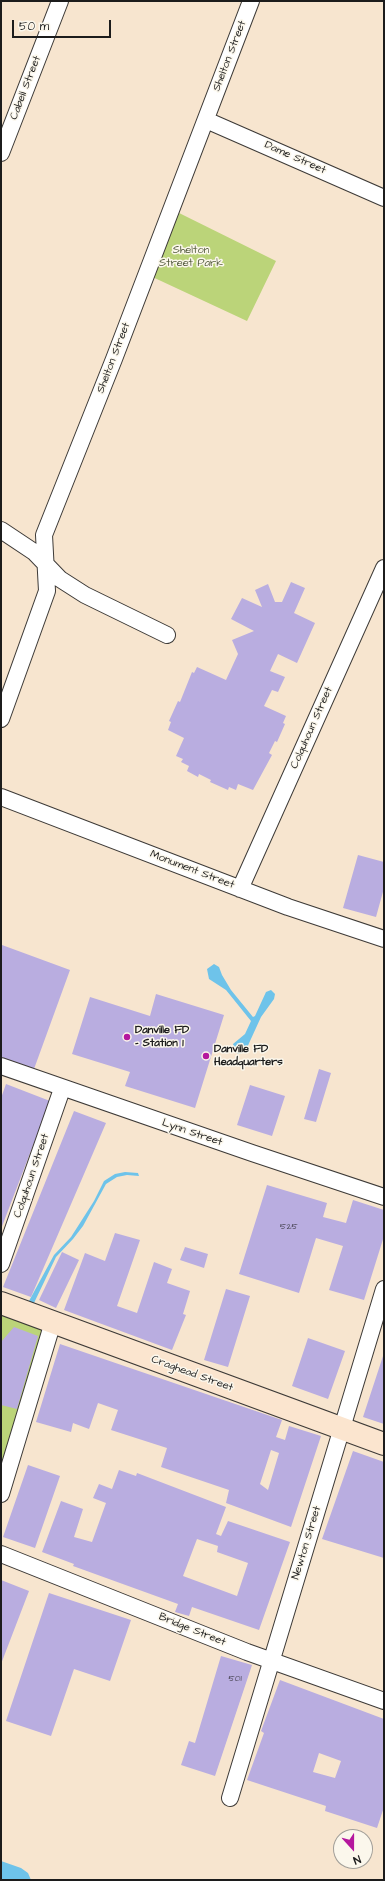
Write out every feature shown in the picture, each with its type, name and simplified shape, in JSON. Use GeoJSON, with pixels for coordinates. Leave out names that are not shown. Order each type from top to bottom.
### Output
{"type":"FeatureCollection","features":[{"type":"Feature","properties":{"kind":"main road","name":"Craghead Street"},"geometry":{"type":"LineString","coordinates":[[1,1303],[384,1444]]}},
{"type":"Feature","properties":{"kind":"street","name":"Cabell Street"},"geometry":{"type":"LineString","coordinates":[[1,153],[60,1]]}},
{"type":"Feature","properties":{"kind":"street","name":"Shelton Street"},"geometry":{"type":"LineString","coordinates":[[1,719],[47,591],[47,564],[44,535],[251,1]]}},
{"type":"Feature","properties":{"kind":"street","name":"Dame Street"},"geometry":{"type":"LineString","coordinates":[[206,120],[384,198]]}},
{"type":"Feature","properties":{"kind":"street"},"geometry":{"type":"LineString","coordinates":[[1,530],[34,552],[60,579],[85,595],[167,635]]}},
{"type":"Feature","properties":{"kind":"street","name":"Colquhoun Street"},"geometry":{"type":"LineString","coordinates":[[240,889],[384,568]]}},
{"type":"Feature","properties":{"kind":"street","name":"Monument Street"},"geometry":{"type":"LineString","coordinates":[[1,797],[288,907],[384,939]]}},
{"type":"Feature","properties":{"kind":"street","name":"Lynn Street"},"geometry":{"type":"LineString","coordinates":[[1,1066],[62,1089],[384,1197]]}},
{"type":"Feature","properties":{"kind":"street","name":"Colquhoun Street"},"geometry":{"type":"LineString","coordinates":[[1,1264],[62,1089]]}},
{"type":"Feature","properties":{"kind":"street","name":"Newton Street"},"geometry":{"type":"LineString","coordinates":[[230,1798],[384,1289]]}},
{"type":"Feature","properties":{"kind":"street"},"geometry":{"type":"LineString","coordinates":[[1,1494],[53,1322]]}},
{"type":"Feature","properties":{"kind":"street","name":"Bridge Street"},"geometry":{"type":"LineString","coordinates":[[1,1554],[271,1661],[384,1701]]}},
{"type":"Feature","properties":{"kind":"green space","name":"Shelton Street Park"},"geometry":{"type":"Polygon","coordinates":[[[171,209],[276,261],[247,321],[146,274],[171,209]]]}},
{"type":"Feature","properties":{"kind":"green space"},"geometry":{"type":"Polygon","coordinates":[[[1,1314],[43,1329],[1,1470],[1,1314]]]}},
{"type":"Feature","properties":{"kind":"water"},"geometry":{"type":"Polygon","coordinates":[[[214,964],[219,967],[231,990],[253,1017],[255,1016],[266,992],[271,990],[275,994],[274,999],[261,1017],[245,1052],[239,1054],[235,1052],[233,1044],[245,1034],[251,1021],[226,990],[209,979],[207,969],[214,964]]]}},
{"type":"Feature","properties":{"kind":"water"},"geometry":{"type":"Polygon","coordinates":[[[125,1172],[138,1173],[139,1176],[127,1175],[117,1177],[106,1184],[83,1226],[56,1257],[34,1303],[29,1301],[54,1255],[71,1237],[94,1201],[104,1181],[115,1174],[125,1172]]]}},
{"type":"Feature","properties":{"kind":"water"},"geometry":{"type":"Polygon","coordinates":[[[1,1861],[21,1868],[28,1873],[31,1880],[1,1880],[1,1861]]]}},
{"type":"Feature","properties":{"kind":"building"},"geometry":{"type":"Polygon","coordinates":[[[291,582],[305,588],[294,613],[315,623],[297,663],[278,654],[270,671],[285,677],[278,692],[272,690],[264,706],[286,716],[283,723],[285,724],[277,742],[275,741],[269,753],[272,755],[253,790],[238,784],[236,790],[229,787],[228,790],[210,782],[211,780],[199,774],[198,777],[187,771],[189,766],[181,762],[183,759],[176,756],[184,738],[168,730],[171,722],[169,721],[178,701],[180,702],[192,672],[194,673],[197,667],[226,680],[238,654],[232,640],[254,631],[231,619],[242,598],[262,607],[255,590],[268,584],[275,602],[282,602],[291,582]]]}},
{"type":"Feature","properties":{"kind":"building"},"geometry":{"type":"Polygon","coordinates":[[[358,855],[384,862],[384,888],[376,917],[343,908],[358,855]]]}},
{"type":"Feature","properties":{"kind":"building"},"geometry":{"type":"Polygon","coordinates":[[[2,945],[70,970],[34,1069],[1,1057],[2,945]]]}},
{"type":"Feature","properties":{"kind":"building"},"geometry":{"type":"Polygon","coordinates":[[[156,994],[224,1015],[195,1108],[125,1086],[130,1072],[72,1054],[90,997],[150,1016],[156,994]]]}},
{"type":"Feature","properties":{"kind":"building"},"geometry":{"type":"Polygon","coordinates":[[[319,1069],[331,1073],[316,1122],[304,1119],[319,1069]]]}},
{"type":"Feature","properties":{"kind":"building"},"geometry":{"type":"Polygon","coordinates":[[[6,1084],[50,1101],[1,1229],[1,1098],[6,1084]]]}},
{"type":"Feature","properties":{"kind":"building"},"geometry":{"type":"Polygon","coordinates":[[[250,1085],[285,1096],[272,1136],[237,1125],[250,1085]]]}},
{"type":"Feature","properties":{"kind":"building"},"geometry":{"type":"Polygon","coordinates":[[[74,1111],[106,1123],[31,1297],[3,1287],[74,1111]]]}},
{"type":"Feature","properties":{"kind":"building"},"geometry":{"type":"Polygon","coordinates":[[[267,1185],[327,1203],[323,1217],[346,1223],[353,1200],[384,1210],[384,1236],[364,1300],[329,1290],[343,1246],[316,1238],[299,1293],[239,1274],[267,1185]]]}},
{"type":"Feature","properties":{"kind":"building"},"geometry":{"type":"Polygon","coordinates":[[[115,1233],[140,1240],[117,1306],[137,1313],[154,1262],[172,1269],[167,1283],[190,1291],[183,1314],[186,1315],[172,1350],[64,1310],[85,1253],[105,1261],[115,1233]]]}},
{"type":"Feature","properties":{"kind":"building"},"geometry":{"type":"Polygon","coordinates":[[[185,1247],[208,1254],[204,1268],[180,1260],[185,1247]]]}},
{"type":"Feature","properties":{"kind":"building"},"geometry":{"type":"Polygon","coordinates":[[[62,1252],[79,1260],[56,1308],[39,1300],[62,1252]]]}},
{"type":"Feature","properties":{"kind":"building"},"geometry":{"type":"Polygon","coordinates":[[[226,1289],[250,1296],[228,1367],[204,1360],[226,1289]]]}},
{"type":"Feature","properties":{"kind":"building"},"geometry":{"type":"Polygon","coordinates":[[[14,1327],[38,1336],[17,1409],[1,1405],[1,1342],[14,1327]]]}},
{"type":"Feature","properties":{"kind":"building"},"geometry":{"type":"Polygon","coordinates":[[[308,1338],[345,1351],[328,1399],[292,1386],[308,1338]]]}},
{"type":"Feature","properties":{"kind":"building"},"geometry":{"type":"Polygon","coordinates":[[[60,1344],[282,1420],[276,1437],[285,1440],[289,1426],[321,1436],[291,1527],[226,1503],[229,1490],[161,1467],[167,1448],[111,1430],[118,1410],[98,1403],[89,1429],[73,1423],[71,1432],[36,1422],[60,1344]],[[271,1450],[260,1484],[268,1490],[279,1453],[271,1450]]]}},
{"type":"Feature","properties":{"kind":"building"},"geometry":{"type":"Polygon","coordinates":[[[384,1353],[384,1424],[363,1417],[384,1353]]]}},
{"type":"Feature","properties":{"kind":"building"},"geometry":{"type":"Polygon","coordinates":[[[353,1451],[384,1462],[384,1558],[322,1539],[353,1451]]]}},
{"type":"Feature","properties":{"kind":"building"},"geometry":{"type":"Polygon","coordinates":[[[28,1465],[60,1476],[35,1548],[3,1537],[28,1465]]]}},
{"type":"Feature","properties":{"kind":"building"},"geometry":{"type":"Polygon","coordinates":[[[119,1470],[136,1476],[137,1473],[226,1507],[216,1534],[221,1536],[228,1521],[290,1542],[259,1630],[192,1607],[189,1616],[175,1612],[178,1604],[73,1566],[74,1564],[42,1552],[61,1501],[83,1509],[74,1537],[92,1542],[106,1503],[93,1498],[99,1484],[112,1489],[119,1470]],[[197,1539],[183,1576],[237,1596],[248,1563],[217,1552],[218,1546],[197,1539]]]}},
{"type":"Feature","properties":{"kind":"building"},"geometry":{"type":"Polygon","coordinates":[[[1,1580],[29,1591],[1,1664],[1,1580]]]}},
{"type":"Feature","properties":{"kind":"building"},"geometry":{"type":"Polygon","coordinates":[[[49,1593],[131,1620],[110,1681],[74,1669],[51,1736],[6,1721],[49,1593]]]}},
{"type":"Feature","properties":{"kind":"building"},"geometry":{"type":"Polygon","coordinates":[[[221,1656],[252,1665],[215,1776],[181,1765],[189,1741],[195,1743],[221,1656]]]}},
{"type":"Feature","properties":{"kind":"building"},"geometry":{"type":"Polygon","coordinates":[[[280,1680],[384,1719],[384,1807],[377,1828],[325,1811],[326,1806],[247,1780],[264,1733],[261,1731],[280,1680]],[[319,1753],[313,1772],[335,1778],[341,1761],[319,1753]]]}},
{"type":"Feature","properties":{"kind":"place","name":"Danville FD - Station 1"},"geometry":{"type":"Point","coordinates":[127,1037]}},
{"type":"Feature","properties":{"kind":"place","name":"Danville FD Headquarters"},"geometry":{"type":"Point","coordinates":[206,1056]}}]}
